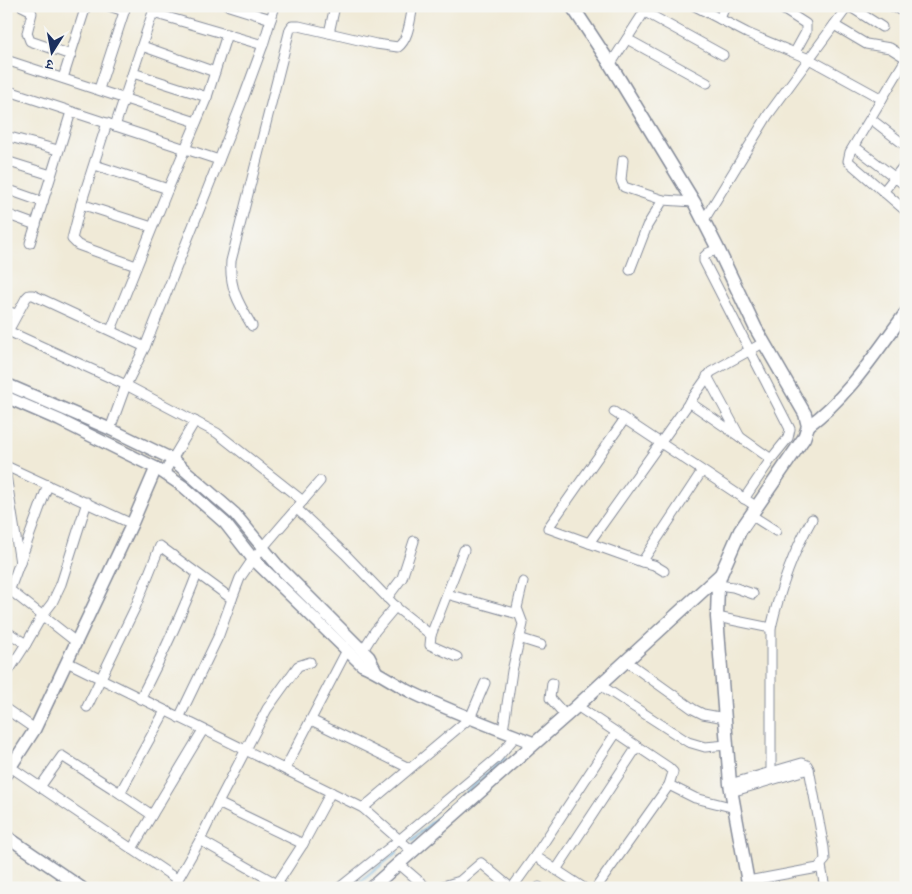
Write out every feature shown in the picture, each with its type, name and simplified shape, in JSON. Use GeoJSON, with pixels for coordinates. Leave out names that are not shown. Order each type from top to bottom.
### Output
{"type":"FeatureCollection","features":[{"type":"Feature","properties":{"kind":"main road"},"geometry":{"type":"LineString","coordinates":[[572,6],[694,202],[763,343],[805,414],[808,426],[804,438],[734,543],[720,579],[716,617],[727,745],[731,788],[748,884]]}},
{"type":"Feature","properties":{"kind":"main road"},"geometry":{"type":"LineString","coordinates":[[371,888],[720,579]]}},
{"type":"Feature","properties":{"kind":"street"},"geometry":{"type":"LineString","coordinates":[[22,6],[32,13],[27,33],[30,41],[71,55]]}},
{"type":"Feature","properties":{"kind":"street"},"geometry":{"type":"LineString","coordinates":[[63,78],[86,6]]}},
{"type":"Feature","properties":{"kind":"street"},"geometry":{"type":"LineString","coordinates":[[99,89],[125,9],[109,6]]}},
{"type":"Feature","properties":{"kind":"street"},"geometry":{"type":"LineString","coordinates":[[229,6],[271,19]]}},
{"type":"Feature","properties":{"kind":"street"},"geometry":{"type":"LineString","coordinates":[[110,429],[126,385],[144,347],[219,160],[263,45],[275,6]]}},
{"type":"Feature","properties":{"kind":"street"},"geometry":{"type":"LineString","coordinates":[[329,33],[335,6]]}},
{"type":"Feature","properties":{"kind":"street"},"geometry":{"type":"LineString","coordinates":[[252,326],[234,291],[230,276],[231,261],[290,29],[292,26],[299,26],[398,47],[405,38],[413,6]]}},
{"type":"Feature","properties":{"kind":"street"},"geometry":{"type":"LineString","coordinates":[[695,6],[747,33],[795,52],[882,99]]}},
{"type":"Feature","properties":{"kind":"street"},"geometry":{"type":"LineString","coordinates":[[720,19],[725,6]]}},
{"type":"Feature","properties":{"kind":"street"},"geometry":{"type":"LineString","coordinates":[[778,6],[806,24],[806,32],[795,52]]}},
{"type":"Feature","properties":{"kind":"street"},"geometry":{"type":"LineString","coordinates":[[704,220],[768,115],[848,6],[882,27]]}},
{"type":"Feature","properties":{"kind":"street"},"geometry":{"type":"LineString","coordinates":[[892,6],[906,13]]}},
{"type":"Feature","properties":{"kind":"street"},"geometry":{"type":"LineString","coordinates":[[136,266],[74,242],[72,236],[95,165],[124,98],[154,9],[263,45]]}},
{"type":"Feature","properties":{"kind":"street"},"geometry":{"type":"LineString","coordinates":[[610,65],[646,9],[723,55]]}},
{"type":"Feature","properties":{"kind":"street"},"geometry":{"type":"LineString","coordinates":[[834,25],[866,44],[890,48],[906,58],[854,146],[848,161],[906,211]]}},
{"type":"Feature","properties":{"kind":"street"},"geometry":{"type":"LineString","coordinates":[[111,330],[207,97],[227,34]]}},
{"type":"Feature","properties":{"kind":"street"},"geometry":{"type":"LineString","coordinates":[[627,39],[707,83]]}},
{"type":"Feature","properties":{"kind":"street"},"geometry":{"type":"LineString","coordinates":[[142,46],[215,72]]}},
{"type":"Feature","properties":{"kind":"street"},"geometry":{"type":"LineString","coordinates":[[6,60],[196,122]]}},
{"type":"Feature","properties":{"kind":"street"},"geometry":{"type":"LineString","coordinates":[[133,73],[207,97]]}},
{"type":"Feature","properties":{"kind":"street"},"geometry":{"type":"LineString","coordinates":[[6,90],[219,160]]}},
{"type":"Feature","properties":{"kind":"street"},"geometry":{"type":"LineString","coordinates":[[30,242],[71,112]]}},
{"type":"Feature","properties":{"kind":"street"},"geometry":{"type":"LineString","coordinates":[[871,119],[906,146]]}},
{"type":"Feature","properties":{"kind":"street"},"geometry":{"type":"LineString","coordinates":[[6,136],[58,150]]}},
{"type":"Feature","properties":{"kind":"street"},"geometry":{"type":"LineString","coordinates":[[854,146],[906,186]]}},
{"type":"Feature","properties":{"kind":"street"},"geometry":{"type":"LineString","coordinates":[[623,160],[621,180],[624,187],[663,200],[694,202]]}},
{"type":"Feature","properties":{"kind":"street"},"geometry":{"type":"LineString","coordinates":[[6,161],[51,175]]}},
{"type":"Feature","properties":{"kind":"street"},"geometry":{"type":"LineString","coordinates":[[883,192],[906,163]]}},
{"type":"Feature","properties":{"kind":"street"},"geometry":{"type":"LineString","coordinates":[[95,165],[168,189]]}},
{"type":"Feature","properties":{"kind":"street"},"geometry":{"type":"LineString","coordinates":[[6,189],[43,202]]}},
{"type":"Feature","properties":{"kind":"street"},"geometry":{"type":"LineString","coordinates":[[630,270],[647,226],[663,200]]}},
{"type":"Feature","properties":{"kind":"street"},"geometry":{"type":"LineString","coordinates":[[81,204],[152,227]]}},
{"type":"Feature","properties":{"kind":"street"},"geometry":{"type":"LineString","coordinates":[[6,214],[36,225]]}},
{"type":"Feature","properties":{"kind":"street"},"geometry":{"type":"LineString","coordinates":[[718,249],[704,257],[704,261],[790,429],[788,438],[771,459],[744,499]]}},
{"type":"Feature","properties":{"kind":"street"},"geometry":{"type":"LineString","coordinates":[[144,347],[33,295],[29,295],[26,298],[7,333],[126,385],[217,433],[300,505],[387,598],[431,635]]}},
{"type":"Feature","properties":{"kind":"street"},"geometry":{"type":"LineString","coordinates":[[6,311],[17,314]]}},
{"type":"Feature","properties":{"kind":"street"},"geometry":{"type":"LineString","coordinates":[[808,426],[828,410],[850,387],[906,312]]}},
{"type":"Feature","properties":{"kind":"street"},"geometry":{"type":"LineString","coordinates":[[589,543],[661,444],[707,376],[763,343]]}},
{"type":"Feature","properties":{"kind":"street"},"geometry":{"type":"LineString","coordinates":[[707,376],[740,437]]}},
{"type":"Feature","properties":{"kind":"street"},"geometry":{"type":"LineString","coordinates":[[6,384],[110,429],[172,459],[235,514],[278,566],[370,657],[376,671]]}},
{"type":"Feature","properties":{"kind":"street"},"geometry":{"type":"LineString","coordinates":[[6,397],[59,420],[160,471],[184,487],[225,522],[253,559],[326,629],[346,652],[362,665],[413,693],[534,743]]}},
{"type":"Feature","properties":{"kind":"street"},"geometry":{"type":"LineString","coordinates":[[689,402],[771,459]]}},
{"type":"Feature","properties":{"kind":"street"},"geometry":{"type":"LineString","coordinates":[[614,412],[744,499],[776,531]]}},
{"type":"Feature","properties":{"kind":"street"},"geometry":{"type":"LineString","coordinates":[[624,420],[548,528],[654,565],[664,571]]}},
{"type":"Feature","properties":{"kind":"street"},"geometry":{"type":"LineString","coordinates":[[195,421],[172,459],[160,471],[132,524],[35,728],[7,768],[40,787],[132,849],[175,884],[200,840],[267,709],[298,666],[310,662]]}},
{"type":"Feature","properties":{"kind":"street"},"geometry":{"type":"LineString","coordinates":[[6,466],[132,524]]}},
{"type":"Feature","properties":{"kind":"street"},"geometry":{"type":"LineString","coordinates":[[642,562],[702,471]]}},
{"type":"Feature","properties":{"kind":"street"},"geometry":{"type":"LineString","coordinates":[[6,474],[20,563]]}},
{"type":"Feature","properties":{"kind":"street"},"geometry":{"type":"LineString","coordinates":[[179,718],[219,635],[240,578],[262,548],[320,481]]}},
{"type":"Feature","properties":{"kind":"street"},"geometry":{"type":"LineString","coordinates":[[48,485],[20,563],[8,588],[76,642]]}},
{"type":"Feature","properties":{"kind":"street"},"geometry":{"type":"LineString","coordinates":[[6,675],[52,603],[61,584],[87,502]]}},
{"type":"Feature","properties":{"kind":"street"},"geometry":{"type":"LineString","coordinates":[[771,771],[771,628],[778,597],[790,564],[799,542],[812,519]]}},
{"type":"Feature","properties":{"kind":"street"},"geometry":{"type":"LineString","coordinates":[[387,598],[402,578],[414,541]]}},
{"type":"Feature","properties":{"kind":"street"},"geometry":{"type":"LineString","coordinates":[[87,707],[135,608],[160,546],[232,599]]}},
{"type":"Feature","properties":{"kind":"street"},"geometry":{"type":"LineString","coordinates":[[457,658],[430,645],[431,635],[464,550]]}},
{"type":"Feature","properties":{"kind":"street"},"geometry":{"type":"LineString","coordinates":[[140,699],[172,637],[186,606],[197,574]]}},
{"type":"Feature","properties":{"kind":"street"},"geometry":{"type":"LineString","coordinates":[[720,579],[752,594]]}},
{"type":"Feature","properties":{"kind":"street"},"geometry":{"type":"LineString","coordinates":[[503,731],[512,671],[523,620],[518,614],[517,608],[523,582]]}},
{"type":"Feature","properties":{"kind":"street"},"geometry":{"type":"LineString","coordinates":[[447,594],[518,614]]}},
{"type":"Feature","properties":{"kind":"street"},"geometry":{"type":"LineString","coordinates":[[363,650],[375,631],[396,606]]}},
{"type":"Feature","properties":{"kind":"street"},"geometry":{"type":"LineString","coordinates":[[716,617],[771,628]]}},
{"type":"Feature","properties":{"kind":"street"},"geometry":{"type":"LineString","coordinates":[[6,631],[26,644]]}},
{"type":"Feature","properties":{"kind":"street"},"geometry":{"type":"LineString","coordinates":[[520,638],[541,645]]}},
{"type":"Feature","properties":{"kind":"street"},"geometry":{"type":"LineString","coordinates":[[285,769],[346,652]]}},
{"type":"Feature","properties":{"kind":"street"},"geometry":{"type":"LineString","coordinates":[[626,661],[693,710],[725,718]]}},
{"type":"Feature","properties":{"kind":"street"},"geometry":{"type":"LineString","coordinates":[[67,662],[363,808],[412,851]]}},
{"type":"Feature","properties":{"kind":"street"},"geometry":{"type":"LineString","coordinates":[[363,808],[470,718],[485,683]]}},
{"type":"Feature","properties":{"kind":"street"},"geometry":{"type":"LineString","coordinates":[[552,683],[550,698],[566,716]]}},
{"type":"Feature","properties":{"kind":"street"},"geometry":{"type":"LineString","coordinates":[[600,685],[688,742],[705,747],[727,745]]}},
{"type":"Feature","properties":{"kind":"street"},"geometry":{"type":"LineString","coordinates":[[577,706],[671,770],[673,777],[596,888]]}},
{"type":"Feature","properties":{"kind":"street"},"geometry":{"type":"LineString","coordinates":[[6,709],[35,728]]}},
{"type":"Feature","properties":{"kind":"street"},"geometry":{"type":"LineString","coordinates":[[120,793],[165,711]]}},
{"type":"Feature","properties":{"kind":"street"},"geometry":{"type":"LineString","coordinates":[[311,720],[409,768]]}},
{"type":"Feature","properties":{"kind":"street"},"geometry":{"type":"LineString","coordinates":[[132,849],[203,730]]}},
{"type":"Feature","properties":{"kind":"street"},"geometry":{"type":"LineString","coordinates":[[436,888],[460,881],[481,863],[512,888],[616,733]]}},
{"type":"Feature","properties":{"kind":"street"},"geometry":{"type":"LineString","coordinates":[[339,888],[497,758],[516,736]]}},
{"type":"Feature","properties":{"kind":"street"},"geometry":{"type":"LineString","coordinates":[[556,870],[637,747]]}},
{"type":"Feature","properties":{"kind":"street"},"geometry":{"type":"LineString","coordinates":[[505,748],[519,756]]}},
{"type":"Feature","properties":{"kind":"street"},"geometry":{"type":"LineString","coordinates":[[40,787],[62,756],[152,815]]}},
{"type":"Feature","properties":{"kind":"street"},"geometry":{"type":"LineString","coordinates":[[731,788],[771,771],[802,763],[807,765],[826,857],[821,866],[825,888]]}},
{"type":"Feature","properties":{"kind":"street"},"geometry":{"type":"LineString","coordinates":[[731,788],[809,769]]}},
{"type":"Feature","properties":{"kind":"street"},"geometry":{"type":"LineString","coordinates":[[669,785],[696,798],[735,808]]}},
{"type":"Feature","properties":{"kind":"street"},"geometry":{"type":"LineString","coordinates":[[200,840],[280,886],[331,792]]}},
{"type":"Feature","properties":{"kind":"street"},"geometry":{"type":"LineString","coordinates":[[218,804],[303,844]]}},
{"type":"Feature","properties":{"kind":"street"},"geometry":{"type":"LineString","coordinates":[[6,836],[82,888]]}},
{"type":"Feature","properties":{"kind":"street"},"geometry":{"type":"LineString","coordinates":[[535,856],[584,888]]}},
{"type":"Feature","properties":{"kind":"street"},"geometry":{"type":"LineString","coordinates":[[398,863],[427,888]]}},
{"type":"Feature","properties":{"kind":"street"},"geometry":{"type":"LineString","coordinates":[[748,884],[821,866]]}},
{"type":"Feature","properties":{"kind":"waterway"},"geometry":{"type":"LineString","coordinates":[[412,840],[505,758]]}},
{"type":"Feature","properties":{"kind":"waterway"},"geometry":{"type":"LineString","coordinates":[[353,888],[397,852]]}}]}
